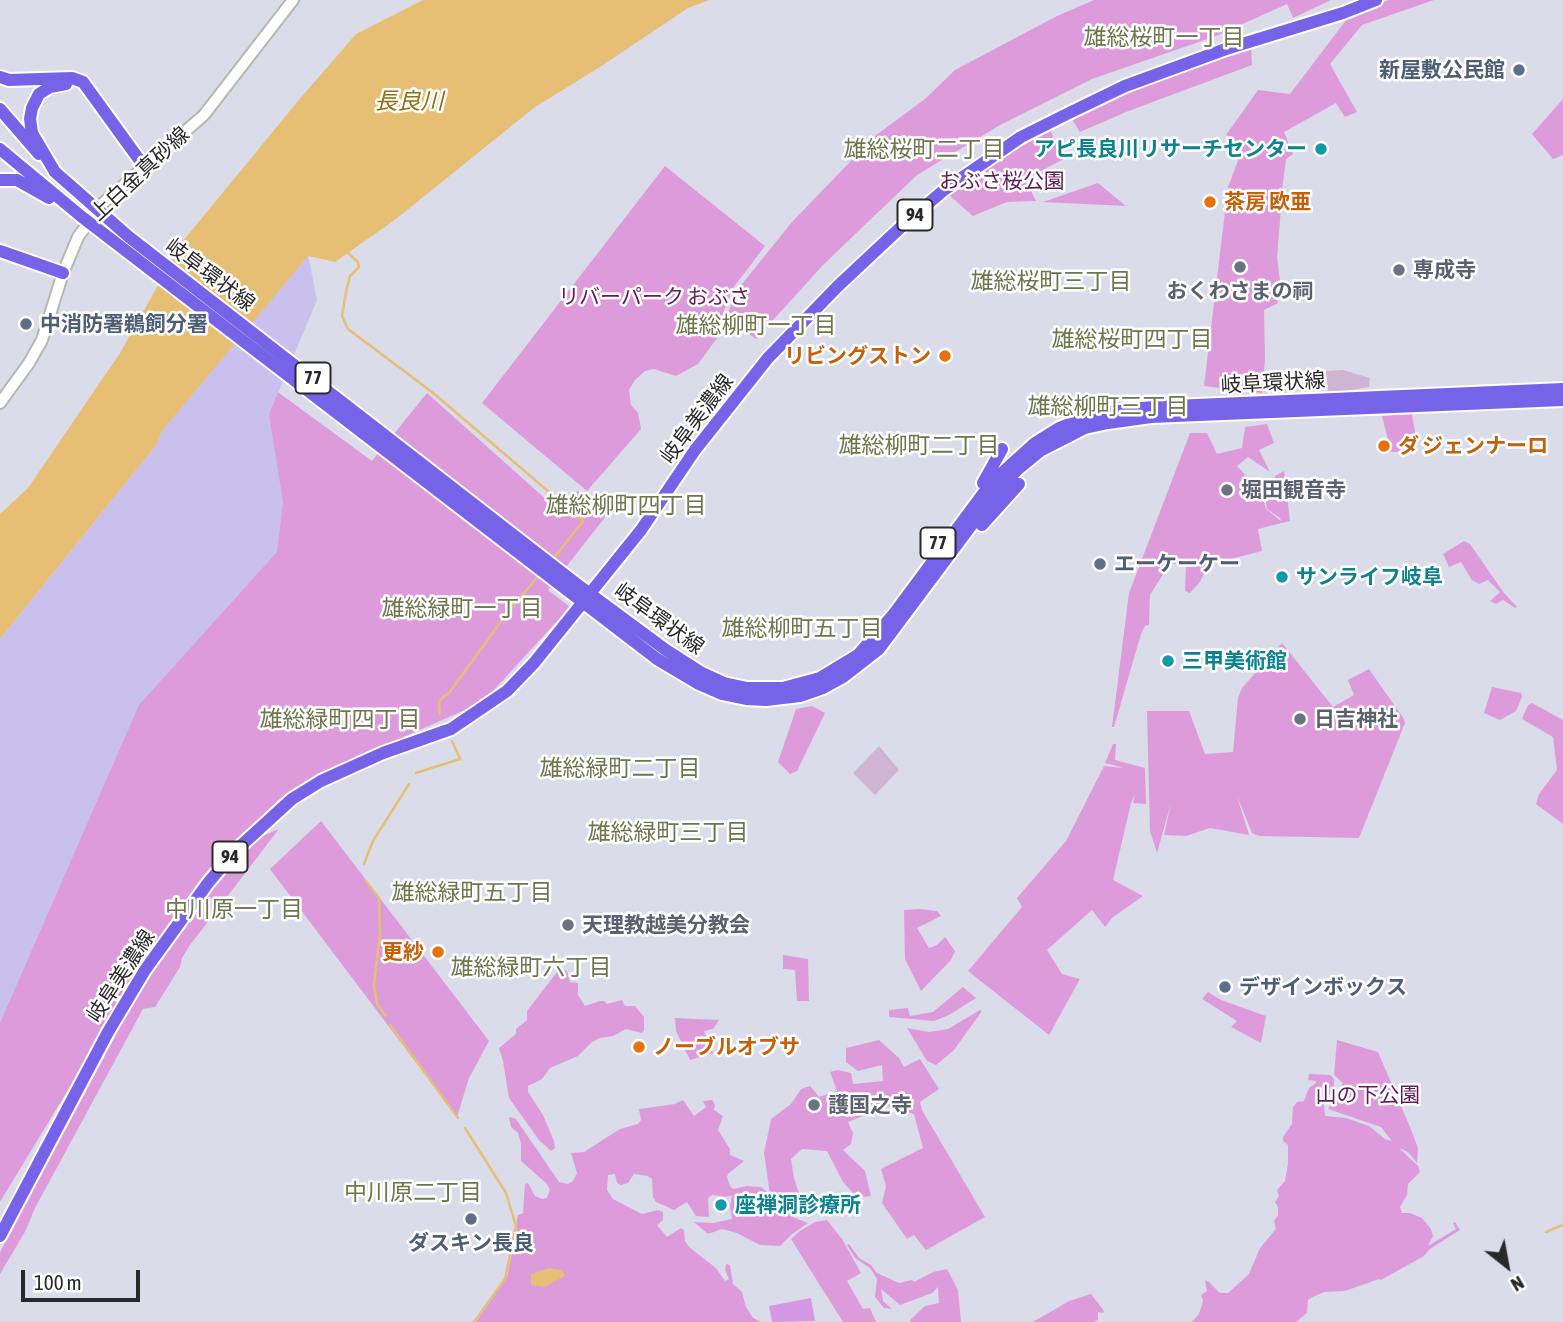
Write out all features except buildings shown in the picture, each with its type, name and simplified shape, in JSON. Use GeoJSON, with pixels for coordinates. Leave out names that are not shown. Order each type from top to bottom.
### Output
{"type":"FeatureCollection","features":[{"type":"Feature","properties":{"kind":"main road","name":"上白金真砂線"},"geometry":{"type":"LineString","coordinates":[[0,403],[42,340],[63,273],[78,237],[102,204],[143,165],[204,115],[293,0]]}},
{"type":"Feature","properties":{"kind":"main road","name":"岐阜美濃線"},"geometry":{"type":"LineString","coordinates":[[0,1236],[108,1031],[145,970],[234,852],[292,799],[321,781],[383,753],[451,729],[475,715],[516,682],[641,530],[695,450],[768,358],[838,286],[944,190],[1021,137],[1125,86],[1226,48],[1343,13],[1376,0]]}},
{"type":"Feature","properties":{"kind":"main road"},"geometry":{"type":"LineString","coordinates":[[0,77],[79,87],[96,98],[143,165]]}},
{"type":"Feature","properties":{"kind":"main road","name":"77"},"geometry":{"type":"LineString","coordinates":[[47,83],[32,108],[30,120],[32,133],[55,172]]}},
{"type":"Feature","properties":{"kind":"main road","name":"岐阜環状線"},"geometry":{"type":"LineString","coordinates":[[0,109],[55,172],[129,237],[570,586]]}},
{"type":"Feature","properties":{"kind":"main road","name":"岐阜環状線"},"geometry":{"type":"LineString","coordinates":[[0,149],[82,218],[607,612],[657,659],[722,694],[766,700],[801,690],[823,688],[844,677],[877,643],[997,491],[1018,469],[1040,451],[1085,428],[1151,418],[1563,400]]}},
{"type":"Feature","properties":{"kind":"main road","name":"77"},"geometry":{"type":"LineString","coordinates":[[0,180],[17,180],[82,218]]}},
{"type":"Feature","properties":{"kind":"main road"},"geometry":{"type":"LineString","coordinates":[[0,251],[63,273]]}},
{"type":"Feature","properties":{"kind":"main road","name":"岐阜環状線"},"geometry":{"type":"LineString","coordinates":[[877,643],[991,483],[1035,443],[1059,428],[1082,419],[1150,407],[1563,389]]}},
{"type":"Feature","properties":{"kind":"main road","name":"77"},"geometry":{"type":"LineString","coordinates":[[877,643],[912,578],[987,478],[1002,449]]}},
{"type":"Feature","properties":{"kind":"main road","name":"77"},"geometry":{"type":"LineString","coordinates":[[877,643],[898,636],[984,522],[1019,484]]}},
{"type":"Feature","properties":{"kind":"green space"},"geometry":{"type":"Polygon","coordinates":[[[1094,0],[1331,0],[1293,18],[1287,4],[1216,36],[1092,79],[1000,125],[917,175],[823,265],[756,339],[726,317],[738,289],[792,222],[875,136],[925,99],[955,70],[1057,16],[1094,0]]]}},
{"type":"Feature","properties":{"kind":"green space"},"geometry":{"type":"Polygon","coordinates":[[[1389,0],[1434,0],[1362,25],[1330,64],[1357,112],[1345,117],[1336,103],[1284,132],[1293,154],[1286,159],[1283,182],[1277,258],[1280,281],[1274,285],[1278,303],[1264,310],[1265,360],[1262,393],[1204,386],[1228,187],[1243,147],[1226,135],[1258,90],[1290,94],[1350,15],[1389,0]]]}},
{"type":"Feature","properties":{"kind":"green space"},"geometry":{"type":"Polygon","coordinates":[[[1251,47],[1252,65],[1080,132],[1072,119],[1175,72],[1251,47]]]}},
{"type":"Feature","properties":{"kind":"green space"},"geometry":{"type":"Polygon","coordinates":[[[1563,99],[1563,155],[1553,159],[1532,134],[1563,99]]]}},
{"type":"Feature","properties":{"kind":"green space","name":"おぶさ桜公園"},"geometry":{"type":"Polygon","coordinates":[[[1050,130],[1064,159],[1025,179],[1036,201],[1007,202],[973,216],[949,195],[969,177],[1050,130]]]}},
{"type":"Feature","properties":{"kind":"green space","name":"リバーパーク おぶさ"},"geometry":{"type":"Polygon","coordinates":[[[665,166],[765,246],[733,288],[721,318],[726,326],[698,364],[676,376],[654,369],[645,371],[635,380],[629,390],[631,405],[638,413],[641,429],[587,491],[482,403],[665,166]]]}},
{"type":"Feature","properties":{"kind":"green space"},"geometry":{"type":"Polygon","coordinates":[[[1098,183],[1126,206],[1043,202],[1098,183]]]}},
{"type":"Feature","properties":{"kind":"green space"},"geometry":{"type":"Polygon","coordinates":[[[241,365],[372,461],[427,393],[558,510],[578,491],[610,511],[548,590],[570,607],[483,702],[338,766],[277,801],[207,877],[143,959],[0,1202],[0,996],[241,365]]]}},
{"type":"Feature","properties":{"kind":"green space"},"geometry":{"type":"Polygon","coordinates":[[[1412,414],[1417,444],[1410,445],[1410,451],[1391,452],[1382,416],[1412,414]]]}},
{"type":"Feature","properties":{"kind":"green space"},"geometry":{"type":"Polygon","coordinates":[[[1267,424],[1274,443],[1259,450],[1270,472],[1248,457],[1237,466],[1261,492],[1266,509],[1281,521],[1267,509],[1264,492],[1276,480],[1275,476],[1284,471],[1290,521],[1258,529],[1262,551],[1208,565],[1200,582],[1190,593],[1185,591],[1186,566],[1170,563],[1150,595],[1149,625],[1145,626],[1141,634],[1112,727],[1129,593],[1190,433],[1207,433],[1217,454],[1242,448],[1245,427],[1267,424]]]}},
{"type":"Feature","properties":{"kind":"green space"},"geometry":{"type":"Polygon","coordinates":[[[1464,541],[1470,544],[1517,607],[1503,600],[1496,604],[1490,601],[1500,592],[1488,580],[1479,584],[1472,580],[1461,562],[1449,567],[1443,554],[1464,541]]]}},
{"type":"Feature","properties":{"kind":"green space"},"geometry":{"type":"Polygon","coordinates":[[[1282,643],[1333,707],[1354,695],[1348,680],[1369,669],[1404,719],[1405,723],[1359,838],[1259,836],[1252,833],[1237,796],[1249,835],[1210,828],[1186,836],[1164,835],[1171,803],[1157,853],[1150,831],[1147,711],[1189,711],[1205,754],[1233,752],[1238,698],[1242,688],[1282,643]]]}},
{"type":"Feature","properties":{"kind":"green space"},"geometry":{"type":"Polygon","coordinates":[[[1492,687],[1521,693],[1522,697],[1516,711],[1500,720],[1484,713],[1492,687]]]}},
{"type":"Feature","properties":{"kind":"green space"},"geometry":{"type":"Polygon","coordinates":[[[1532,703],[1563,720],[1563,824],[1536,804],[1539,794],[1557,770],[1553,737],[1522,719],[1528,705],[1532,703]]]}},
{"type":"Feature","properties":{"kind":"green space"},"geometry":{"type":"Polygon","coordinates":[[[812,706],[825,713],[797,771],[790,774],[778,762],[796,709],[812,706]]]}},
{"type":"Feature","properties":{"kind":"green space"},"geometry":{"type":"Polygon","coordinates":[[[1113,744],[1116,744],[1115,760],[1145,768],[1146,804],[1133,803],[1135,794],[1113,880],[1143,896],[1112,918],[1105,927],[1092,910],[1047,950],[1062,974],[1080,979],[1049,1035],[968,971],[1022,907],[1017,898],[1066,841],[1104,766],[1124,768],[1105,763],[1113,744]]]}},
{"type":"Feature","properties":{"kind":"green space"},"geometry":{"type":"Polygon","coordinates":[[[321,821],[489,1041],[469,1078],[457,1117],[270,869],[321,821]]]}},
{"type":"Feature","properties":{"kind":"green space"},"geometry":{"type":"Polygon","coordinates":[[[279,829],[190,945],[180,967],[155,1007],[143,1009],[0,1274],[0,1252],[149,973],[211,887],[253,840],[279,829]]]}},
{"type":"Feature","properties":{"kind":"green space"},"geometry":{"type":"Polygon","coordinates":[[[904,910],[937,911],[941,916],[917,928],[929,948],[945,937],[955,951],[951,960],[921,991],[905,959],[904,910]]]}},
{"type":"Feature","properties":{"kind":"green space"},"geometry":{"type":"Polygon","coordinates":[[[783,955],[808,959],[809,1001],[797,1001],[795,970],[783,969],[783,955]]]}},
{"type":"Feature","properties":{"kind":"green space"},"geometry":{"type":"Polygon","coordinates":[[[560,968],[567,971],[570,982],[578,983],[578,995],[585,1006],[600,1001],[607,1004],[622,1000],[625,1006],[635,1006],[644,1017],[644,1030],[642,1033],[626,1029],[613,1036],[600,1038],[578,1056],[550,1068],[542,1079],[528,1086],[528,1092],[543,1115],[554,1141],[555,1148],[551,1151],[539,1140],[509,1098],[499,1048],[516,1034],[516,1029],[527,1020],[527,1011],[560,968]]]}},
{"type":"Feature","properties":{"kind":"green space"},"geometry":{"type":"Polygon","coordinates":[[[963,987],[976,998],[949,1015],[934,1021],[889,1017],[889,1010],[908,1008],[910,1016],[933,1012],[963,987]]]}},
{"type":"Feature","properties":{"kind":"green space"},"geometry":{"type":"Polygon","coordinates":[[[1208,992],[1221,1000],[1266,1016],[1261,1043],[1231,1027],[1237,1021],[1202,999],[1208,992]]]}},
{"type":"Feature","properties":{"kind":"green space"},"geometry":{"type":"Polygon","coordinates":[[[982,1011],[954,1050],[936,1065],[927,1061],[907,1028],[929,1032],[948,1029],[982,1011]]]}},
{"type":"Feature","properties":{"kind":"green space"},"geometry":{"type":"Polygon","coordinates":[[[675,1018],[719,1020],[713,1029],[704,1031],[713,1053],[690,1060],[676,1031],[675,1018]]]}},
{"type":"Feature","properties":{"kind":"green space"},"geometry":{"type":"Polygon","coordinates":[[[879,1040],[899,1058],[904,1067],[920,1059],[939,1089],[920,1102],[922,1110],[985,1217],[926,1250],[914,1235],[907,1239],[882,1203],[886,1186],[881,1169],[923,1148],[914,1114],[888,1106],[848,1122],[853,1133],[851,1144],[843,1150],[865,1171],[871,1196],[852,1198],[853,1193],[843,1182],[827,1151],[802,1149],[791,1159],[804,1209],[793,1217],[808,1223],[780,1246],[760,1245],[737,1233],[722,1229],[708,1234],[694,1222],[713,1223],[732,1219],[732,1195],[712,1195],[708,1198],[709,1217],[696,1216],[687,1202],[674,1210],[656,1202],[652,1179],[648,1176],[634,1174],[628,1183],[621,1185],[617,1183],[615,1174],[608,1175],[607,1190],[613,1199],[642,1214],[658,1210],[663,1212],[663,1220],[657,1225],[667,1237],[681,1228],[684,1230],[685,1241],[689,1247],[716,1268],[725,1281],[729,1279],[725,1270],[726,1264],[730,1265],[733,1284],[742,1292],[746,1307],[753,1318],[761,1322],[476,1322],[507,1277],[518,1215],[523,1213],[525,1184],[528,1183],[535,1196],[542,1199],[547,1198],[550,1190],[547,1184],[521,1161],[518,1133],[511,1127],[509,1117],[516,1119],[559,1182],[568,1184],[577,1173],[571,1153],[584,1152],[620,1129],[638,1124],[641,1120],[639,1109],[675,1104],[683,1100],[694,1116],[706,1107],[703,1101],[712,1100],[714,1110],[723,1116],[718,1130],[730,1149],[730,1155],[744,1161],[728,1174],[730,1186],[733,1189],[761,1187],[770,1194],[764,1153],[771,1119],[791,1104],[801,1089],[810,1086],[819,1097],[837,1091],[830,1072],[837,1070],[851,1073],[853,1084],[883,1081],[882,1065],[858,1071],[846,1062],[846,1048],[879,1040]]]}},
{"type":"Feature","properties":{"kind":"green space","name":"山の下公園"},"geometry":{"type":"Polygon","coordinates":[[[1337,1040],[1378,1052],[1418,1148],[1417,1163],[1408,1152],[1399,1148],[1418,1166],[1420,1172],[1408,1184],[1407,1195],[1400,1207],[1402,1213],[1422,1218],[1431,1229],[1433,1236],[1428,1246],[1456,1229],[1453,1223],[1455,1222],[1460,1230],[1430,1249],[1424,1256],[1381,1280],[1345,1291],[1324,1292],[1313,1297],[1308,1300],[1307,1313],[1296,1322],[1192,1322],[1199,1314],[1203,1301],[1201,1295],[1207,1291],[1205,1280],[1220,1293],[1228,1293],[1249,1274],[1260,1248],[1276,1229],[1274,1221],[1278,1215],[1275,1202],[1279,1196],[1277,1190],[1285,1181],[1288,1164],[1288,1145],[1283,1141],[1283,1137],[1292,1124],[1293,1107],[1297,1102],[1304,1101],[1309,1088],[1316,1083],[1308,1080],[1309,1074],[1330,1075],[1334,1079],[1334,1086],[1324,1104],[1325,1116],[1346,1118],[1369,1126],[1385,1139],[1392,1141],[1381,1127],[1328,1109],[1343,1083],[1334,1075],[1337,1040]]]}},
{"type":"Feature","properties":{"kind":"green space"},"geometry":{"type":"Polygon","coordinates":[[[827,1220],[842,1239],[861,1273],[847,1281],[863,1309],[870,1308],[876,1322],[843,1322],[791,1239],[815,1222],[827,1220]]]}},
{"type":"Feature","properties":{"kind":"green space"},"geometry":{"type":"Polygon","coordinates":[[[849,1244],[859,1258],[871,1265],[877,1273],[899,1283],[912,1280],[914,1282],[933,1272],[947,1269],[958,1290],[961,1322],[910,1322],[925,1306],[939,1303],[938,1287],[932,1293],[900,1305],[881,1289],[883,1301],[892,1309],[884,1308],[875,1297],[877,1279],[870,1268],[855,1258],[847,1245],[849,1244]]]}},
{"type":"Feature","properties":{"kind":"green space"},"geometry":{"type":"Polygon","coordinates":[[[1091,1294],[1104,1311],[1098,1312],[1098,1320],[1094,1322],[1033,1322],[1069,1301],[1091,1294]]]}},
{"type":"Feature","properties":{"kind":"sand"},"geometry":{"type":"Polygon","coordinates":[[[308,255],[317,300],[269,414],[283,502],[277,552],[139,705],[0,1023],[0,639],[157,444],[162,431],[308,255]]]}},
{"type":"Feature","properties":{"kind":"shaded area"},"geometry":{"type":"Polygon","coordinates":[[[1343,370],[1370,378],[1369,387],[1328,392],[1326,371],[1343,370]]]}},
{"type":"Feature","properties":{"kind":"shaded area"},"geometry":{"type":"Polygon","coordinates":[[[879,746],[899,770],[875,795],[853,773],[879,746]]]}},
{"type":"Feature","properties":{"kind":"shaded area"},"geometry":{"type":"Polygon","coordinates":[[[811,1298],[815,1321],[772,1322],[769,1306],[811,1298]]]}},
{"type":"Feature","properties":{"kind":"water","name":"長良川"},"geometry":{"type":"Polygon","coordinates":[[[423,0],[709,0],[688,8],[535,107],[396,219],[335,262],[308,256],[162,431],[157,444],[0,639],[0,514],[28,488],[120,353],[183,241],[298,101],[356,34],[423,0]]]}},
{"type":"Feature","properties":{"kind":"water"},"geometry":{"type":"Polygon","coordinates":[[[549,1268],[562,1270],[565,1276],[544,1287],[531,1285],[531,1274],[549,1268]]]}},
{"type":"Feature","properties":{"kind":"waterway"},"geometry":{"type":"LineString","coordinates":[[347,252],[358,262],[359,267],[350,276],[346,292],[342,316],[348,329],[432,392],[583,521],[553,559]]}},
{"type":"Feature","properties":{"kind":"waterway"},"geometry":{"type":"LineString","coordinates":[[440,714],[439,702],[449,693],[505,616],[540,574]]}},
{"type":"Feature","properties":{"kind":"waterway"},"geometry":{"type":"LineString","coordinates":[[416,773],[460,759],[452,741]]}},
{"type":"Feature","properties":{"kind":"waterway"},"geometry":{"type":"LineString","coordinates":[[364,864],[373,841],[409,784]]}},
{"type":"Feature","properties":{"kind":"waterway"},"geometry":{"type":"LineString","coordinates":[[366,881],[379,898],[380,933],[374,985],[377,1004],[386,1016]]}},
{"type":"Feature","properties":{"kind":"waterway"},"geometry":{"type":"LineString","coordinates":[[390,1025],[458,1118]]}},
{"type":"Feature","properties":{"kind":"waterway"},"geometry":{"type":"LineString","coordinates":[[465,1128],[506,1193],[516,1226],[505,1279],[474,1322]]}},
{"type":"Feature","properties":{"kind":"waterway"},"geometry":{"type":"LineString","coordinates":[[1546,1232],[1563,1225]]}},
{"type":"Feature","properties":{"kind":"place","name":"新屋敷公民館"},"geometry":{"type":"Point","coordinates":[1519,70]}},
{"type":"Feature","properties":{"kind":"place","name":"アピ長良川リサーチセンター"},"geometry":{"type":"Point","coordinates":[1321,149]}},
{"type":"Feature","properties":{"kind":"place","name":"茶房 欧亜"},"geometry":{"type":"Point","coordinates":[1210,202]}},
{"type":"Feature","properties":{"kind":"place","name":"おくわさまの祠"},"geometry":{"type":"Point","coordinates":[1240,267]}},
{"type":"Feature","properties":{"kind":"place","name":"専成寺"},"geometry":{"type":"Point","coordinates":[1399,270]}},
{"type":"Feature","properties":{"kind":"place","name":"中消防署鵜飼分署"},"geometry":{"type":"Point","coordinates":[26,324]}},
{"type":"Feature","properties":{"kind":"place","name":"リビングストン"},"geometry":{"type":"Point","coordinates":[945,356]}},
{"type":"Feature","properties":{"kind":"place","name":"ダ ジェンナーロ"},"geometry":{"type":"Point","coordinates":[1384,446]}},
{"type":"Feature","properties":{"kind":"place","name":"堀田観音寺"},"geometry":{"type":"Point","coordinates":[1227,490]}},
{"type":"Feature","properties":{"kind":"place","name":"エーケーケー"},"geometry":{"type":"Point","coordinates":[1100,564]}},
{"type":"Feature","properties":{"kind":"place","name":"サンライフ岐阜"},"geometry":{"type":"Point","coordinates":[1282,577]}},
{"type":"Feature","properties":{"kind":"place","name":"三甲美術館"},"geometry":{"type":"Point","coordinates":[1168,661]}},
{"type":"Feature","properties":{"kind":"place","name":"日吉神社"},"geometry":{"type":"Point","coordinates":[1300,719]}},
{"type":"Feature","properties":{"kind":"place","name":"天理教越美分教会"},"geometry":{"type":"Point","coordinates":[568,925]}},
{"type":"Feature","properties":{"kind":"place","name":"更紗"},"geometry":{"type":"Point","coordinates":[438,952]}},
{"type":"Feature","properties":{"kind":"place","name":"デザインボックス"},"geometry":{"type":"Point","coordinates":[1225,987]}},
{"type":"Feature","properties":{"kind":"place","name":"ノーブルオブサ"},"geometry":{"type":"Point","coordinates":[639,1047]}},
{"type":"Feature","properties":{"kind":"place","name":"護国之寺"},"geometry":{"type":"Point","coordinates":[814,1105]}},
{"type":"Feature","properties":{"kind":"place","name":"座禅洞診療所"},"geometry":{"type":"Point","coordinates":[721,1205]}},
{"type":"Feature","properties":{"kind":"place","name":"ダスキン長良"},"geometry":{"type":"Point","coordinates":[471,1219]}},
{"type":"Feature","properties":{"kind":"district","name":"雄総桜町一丁目"},"geometry":{"type":"Point","coordinates":[1164,38]}},
{"type":"Feature","properties":{"kind":"district","name":"雄総桜町二丁目"},"geometry":{"type":"Point","coordinates":[924,150]}},
{"type":"Feature","properties":{"kind":"district","name":"雄総桜町三丁目"},"geometry":{"type":"Point","coordinates":[1051,282]}},
{"type":"Feature","properties":{"kind":"district","name":"雄総柳町一丁目"},"geometry":{"type":"Point","coordinates":[756,326]}},
{"type":"Feature","properties":{"kind":"district","name":"雄総桜町四丁目"},"geometry":{"type":"Point","coordinates":[1132,340]}},
{"type":"Feature","properties":{"kind":"district","name":"雄総柳町三丁目"},"geometry":{"type":"Point","coordinates":[1108,407]}},
{"type":"Feature","properties":{"kind":"district","name":"雄総柳町二丁目"},"geometry":{"type":"Point","coordinates":[919,446]}},
{"type":"Feature","properties":{"kind":"district","name":"雄総柳町四丁目"},"geometry":{"type":"Point","coordinates":[626,506]}},
{"type":"Feature","properties":{"kind":"district","name":"雄総緑町一丁目"},"geometry":{"type":"Point","coordinates":[462,609]}},
{"type":"Feature","properties":{"kind":"district","name":"雄総柳町五丁目"},"geometry":{"type":"Point","coordinates":[802,629]}},
{"type":"Feature","properties":{"kind":"district","name":"雄総緑町四丁目"},"geometry":{"type":"Point","coordinates":[340,720]}},
{"type":"Feature","properties":{"kind":"district","name":"雄総緑町二丁目"},"geometry":{"type":"Point","coordinates":[620,769]}},
{"type":"Feature","properties":{"kind":"district","name":"雄総緑町三丁目"},"geometry":{"type":"Point","coordinates":[668,833]}},
{"type":"Feature","properties":{"kind":"district","name":"雄総緑町五丁目"},"geometry":{"type":"Point","coordinates":[472,893]}},
{"type":"Feature","properties":{"kind":"district","name":"中川原一丁目"},"geometry":{"type":"Point","coordinates":[234,910]}},
{"type":"Feature","properties":{"kind":"district","name":"雄総緑町六丁目"},"geometry":{"type":"Point","coordinates":[531,968]}},
{"type":"Feature","properties":{"kind":"district","name":"中川原二丁目"},"geometry":{"type":"Point","coordinates":[413,1193]}}]}
